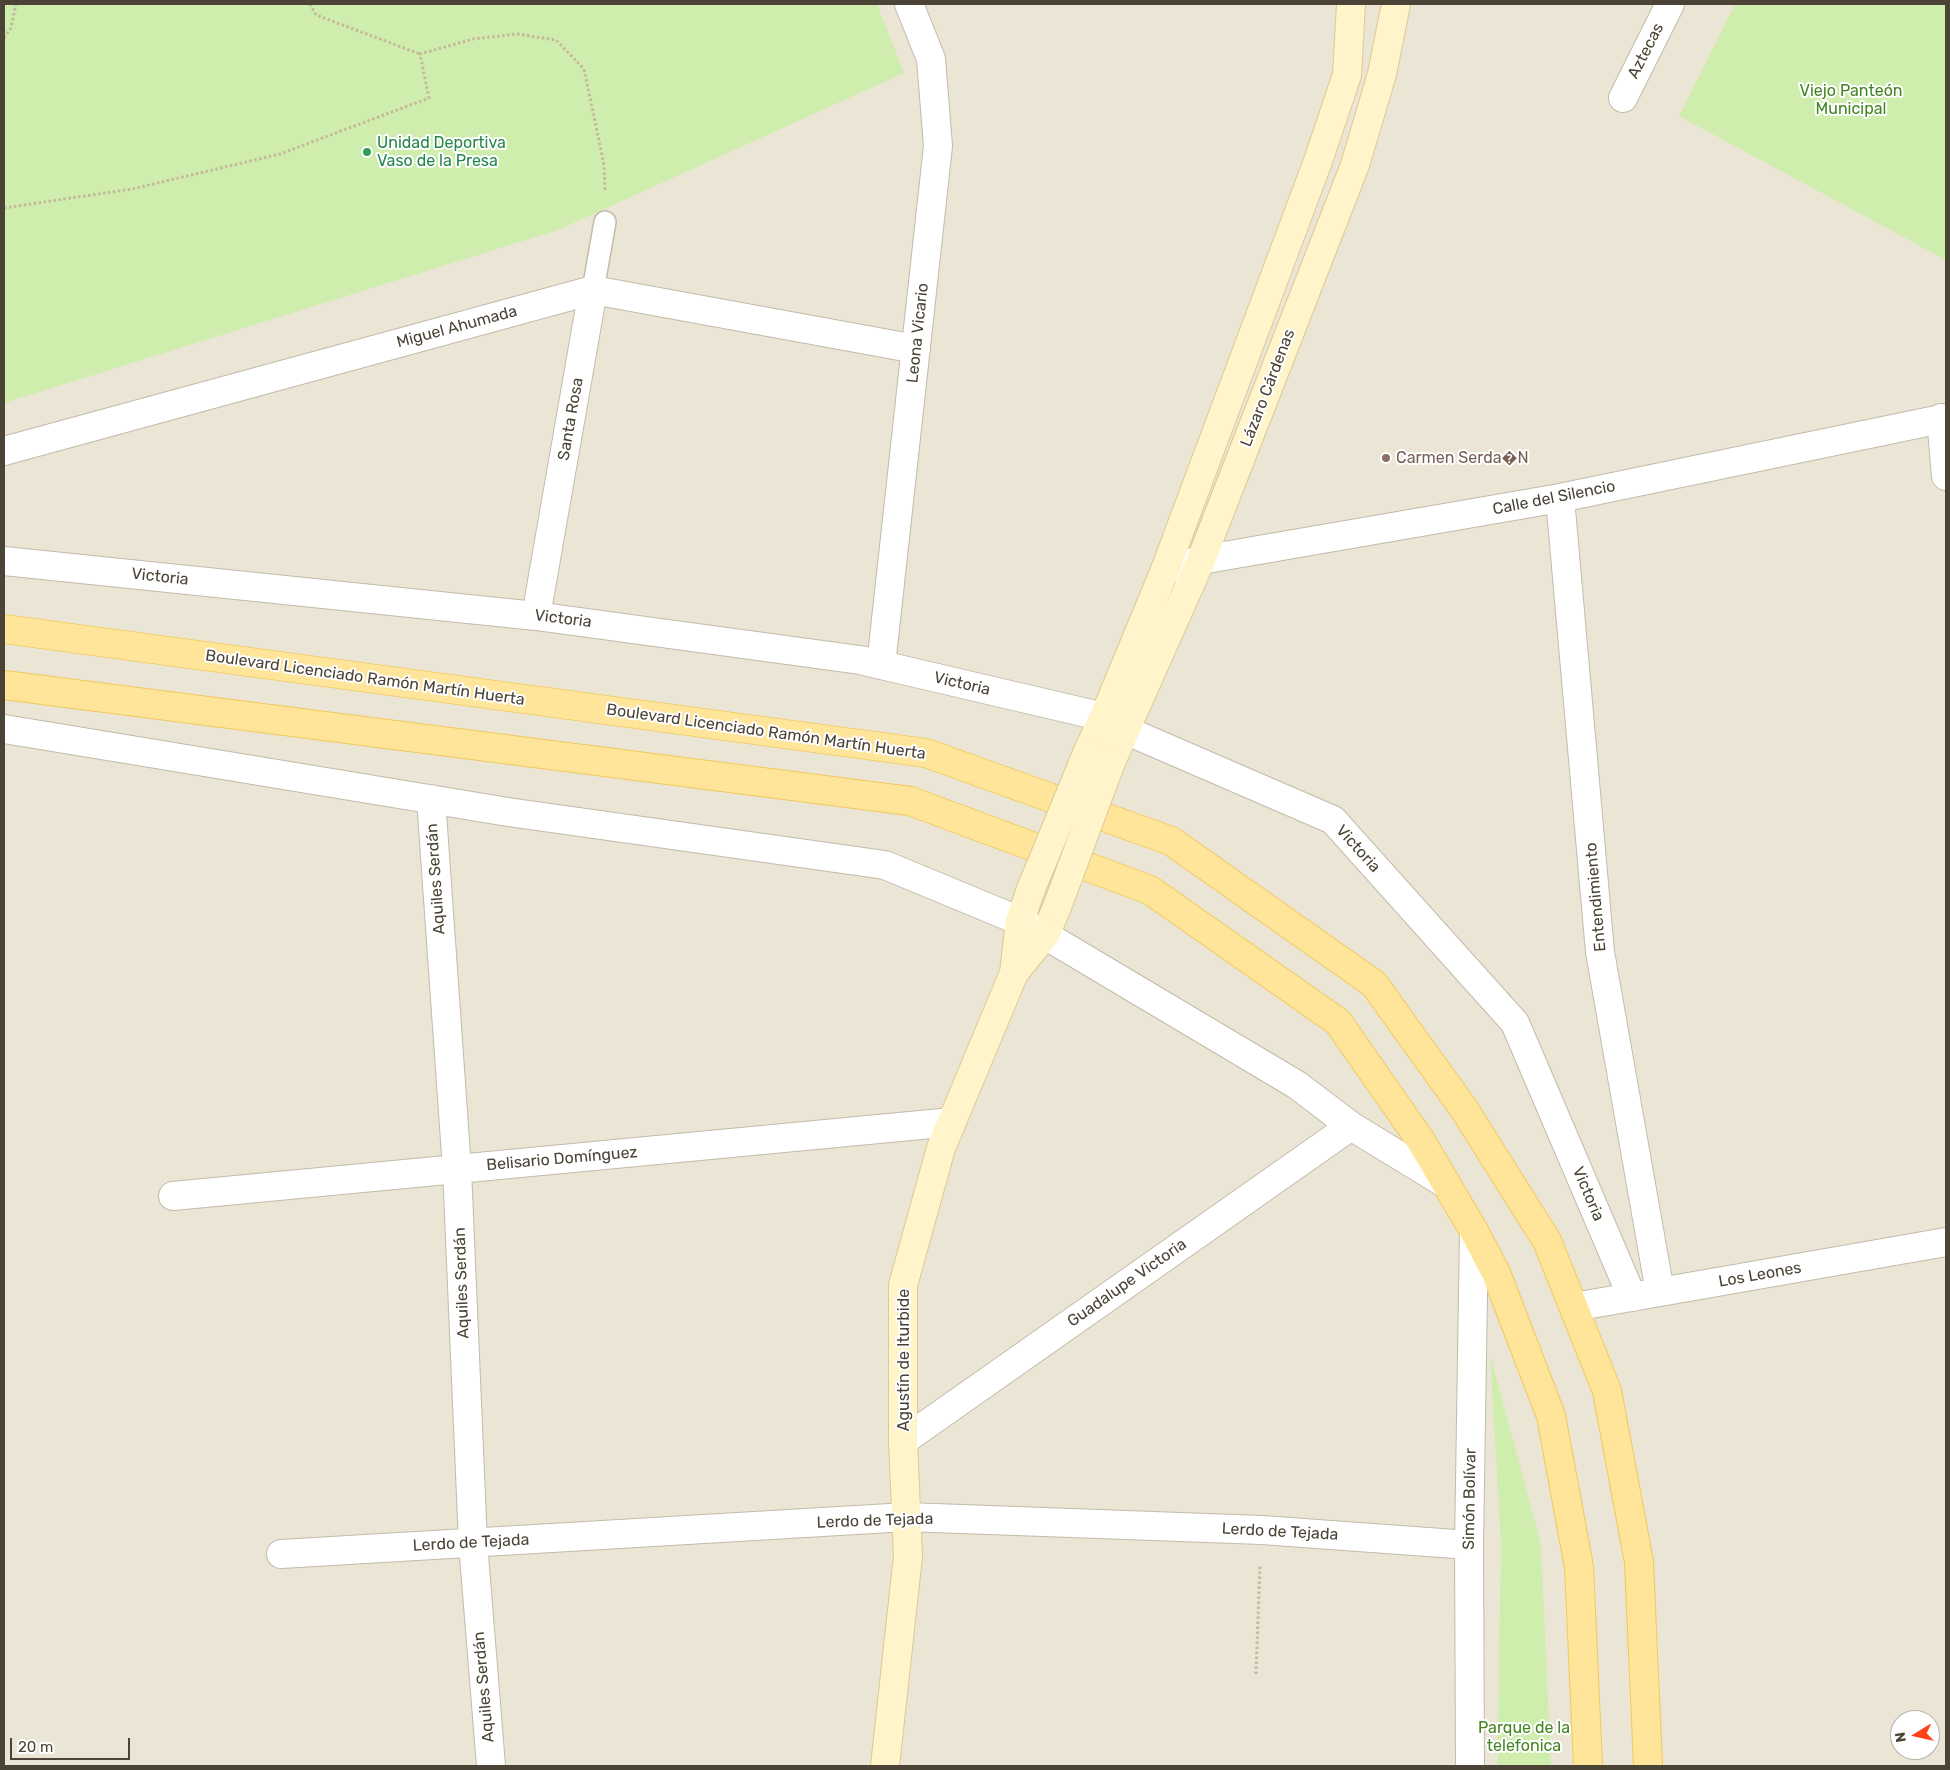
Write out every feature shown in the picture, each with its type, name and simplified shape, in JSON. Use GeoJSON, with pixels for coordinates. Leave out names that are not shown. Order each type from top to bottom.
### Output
{"type":"FeatureCollection","features":[{"type":"Feature","properties":{"kind":"main road","name":"Boulevard Licenciado Ramón Martín Huerta"},"geometry":{"type":"LineString","coordinates":[[4,629],[926,753],[1171,841],[1374,984],[1464,1109],[1547,1241],[1607,1391],[1639,1562],[1648,1766]]}},
{"type":"Feature","properties":{"kind":"main road"},"geometry":{"type":"LineString","coordinates":[[4,685],[910,801],[1150,890],[1338,1022],[1421,1141],[1496,1273],[1551,1416],[1579,1567],[1588,1766]]}},
{"type":"Feature","properties":{"kind":"street","name":"Leona Vicario"},"geometry":{"type":"LineString","coordinates":[[881,665],[938,146],[931,59],[908,4]]}},
{"type":"Feature","properties":{"kind":"street","name":"Lázaro Cárdenas"},"geometry":{"type":"LineString","coordinates":[[1115,724],[1165,570],[1318,160],[1347,75],[1351,4]]}},
{"type":"Feature","properties":{"kind":"street","name":"Lázaro Cárdenas"},"geometry":{"type":"LineString","coordinates":[[1100,757],[1115,724],[1201,560],[1355,165],[1382,74],[1396,4]]}},
{"type":"Feature","properties":{"kind":"street","name":"Aztecas"},"geometry":{"type":"LineString","coordinates":[[1622,98],[1670,4]]}},
{"type":"Feature","properties":{"kind":"street","name":"Miguel Ahumada"},"geometry":{"type":"LineString","coordinates":[[4,451],[593,290],[916,349]]}},
{"type":"Feature","properties":{"kind":"street","name":"Santa Rosa"},"geometry":{"type":"LineString","coordinates":[[536,616],[593,290]]}},
{"type":"Feature","properties":{"kind":"street","name":"Calle del Silencio"},"geometry":{"type":"LineString","coordinates":[[1165,570],[1201,560],[1560,498],[1944,418]]}},
{"type":"Feature","properties":{"kind":"street"},"geometry":{"type":"LineString","coordinates":[[1944,418],[1946,476]]}},
{"type":"Feature","properties":{"kind":"street","name":"Entendimiento"},"geometry":{"type":"LineString","coordinates":[[1560,498],[1600,952],[1660,1292]]}},
{"type":"Feature","properties":{"kind":"street","name":"Victoria"},"geometry":{"type":"LineString","coordinates":[[4,561],[536,616],[860,660],[1115,724],[1333,820],[1515,1023],[1632,1297]]}},
{"type":"Feature","properties":{"kind":"street"},"geometry":{"type":"LineString","coordinates":[[4,729],[508,812],[885,865],[1020,921],[1045,935],[1297,1086],[1351,1126],[1446,1184]]}},
{"type":"Feature","properties":{"kind":"street","name":"Agustín de Iturbide"},"geometry":{"type":"LineString","coordinates":[[885,1766],[908,1556],[903,1440],[903,1285],[941,1148],[1014,973],[1020,921],[1031,889],[1100,757]]}},
{"type":"Feature","properties":{"kind":"street","name":"Agustín de Iturbide"},"geometry":{"type":"LineString","coordinates":[[1014,973],[1045,935],[1057,906],[1100,757]]}},
{"type":"Feature","properties":{"kind":"street","name":"Aquiles Serdán"},"geometry":{"type":"LineString","coordinates":[[431,799],[457,1169],[473,1543],[491,1766]]}},
{"type":"Feature","properties":{"kind":"street","name":"Belisario Domínguez"},"geometry":{"type":"LineString","coordinates":[[173,1196],[952,1122]]}},
{"type":"Feature","properties":{"kind":"street","name":"Guadalupe Victoria"},"geometry":{"type":"LineString","coordinates":[[903,1440],[1351,1126]]}},
{"type":"Feature","properties":{"kind":"street","name":"Simón Bolívar"},"geometry":{"type":"LineString","coordinates":[[1470,1766],[1470,1544],[1474,1232]]}},
{"type":"Feature","properties":{"kind":"street","name":"Los Leones"},"geometry":{"type":"LineString","coordinates":[[1574,1307],[1946,1242]]}},
{"type":"Feature","properties":{"kind":"street","name":"Lerdo de Tejada"},"geometry":{"type":"LineString","coordinates":[[281,1554],[907,1518],[1262,1530],[1470,1544]]}},
{"type":"Feature","properties":{"kind":"lane","name":"Santa Rosa"},"geometry":{"type":"LineString","coordinates":[[593,290],[605,222]]}},
{"type":"Feature","properties":{"kind":"path"},"geometry":{"type":"LineString","coordinates":[[4,38],[11,28],[16,4]]}},
{"type":"Feature","properties":{"kind":"path"},"geometry":{"type":"LineString","coordinates":[[310,4],[316,15],[420,54],[473,39],[517,34],[556,40],[584,69],[604,165],[605,222]]}},
{"type":"Feature","properties":{"kind":"path"},"geometry":{"type":"LineString","coordinates":[[4,208],[132,190],[280,154],[429,98],[420,54]]}},
{"type":"Feature","properties":{"kind":"path"},"geometry":{"type":"LineString","coordinates":[[1256,1674],[1262,1530]]}},
{"type":"Feature","properties":{"kind":"shaded area"},"geometry":{"type":"Polygon","coordinates":[[[4,4],[1946,4],[1946,1766],[4,1766],[4,4]]]}},
{"type":"Feature","properties":{"kind":"green space","name":"Unidad Deportiva Vaso de la Presa"},"geometry":{"type":"Polygon","coordinates":[[[4,4],[877,4],[904,73],[558,230],[4,403],[4,4]]]}},
{"type":"Feature","properties":{"kind":"green space","name":"Viejo Panteón Municipal"},"geometry":{"type":"Polygon","coordinates":[[[1735,4],[1946,4],[1946,260],[1679,116],[1735,4]]]}},
{"type":"Feature","properties":{"kind":"green space","name":"Parque de la telefonica"},"geometry":{"type":"Polygon","coordinates":[[[1490,1354],[1541,1544],[1551,1766],[1497,1766],[1501,1546],[1490,1354]]]}},
{"type":"Feature","properties":{"kind":"place","name":"Unidad Deportiva Vaso de la Presa"},"geometry":{"type":"Point","coordinates":[367,152]}},
{"type":"Feature","properties":{"kind":"place","name":"Carmen Serda�N"},"geometry":{"type":"Point","coordinates":[1386,458]}}]}
